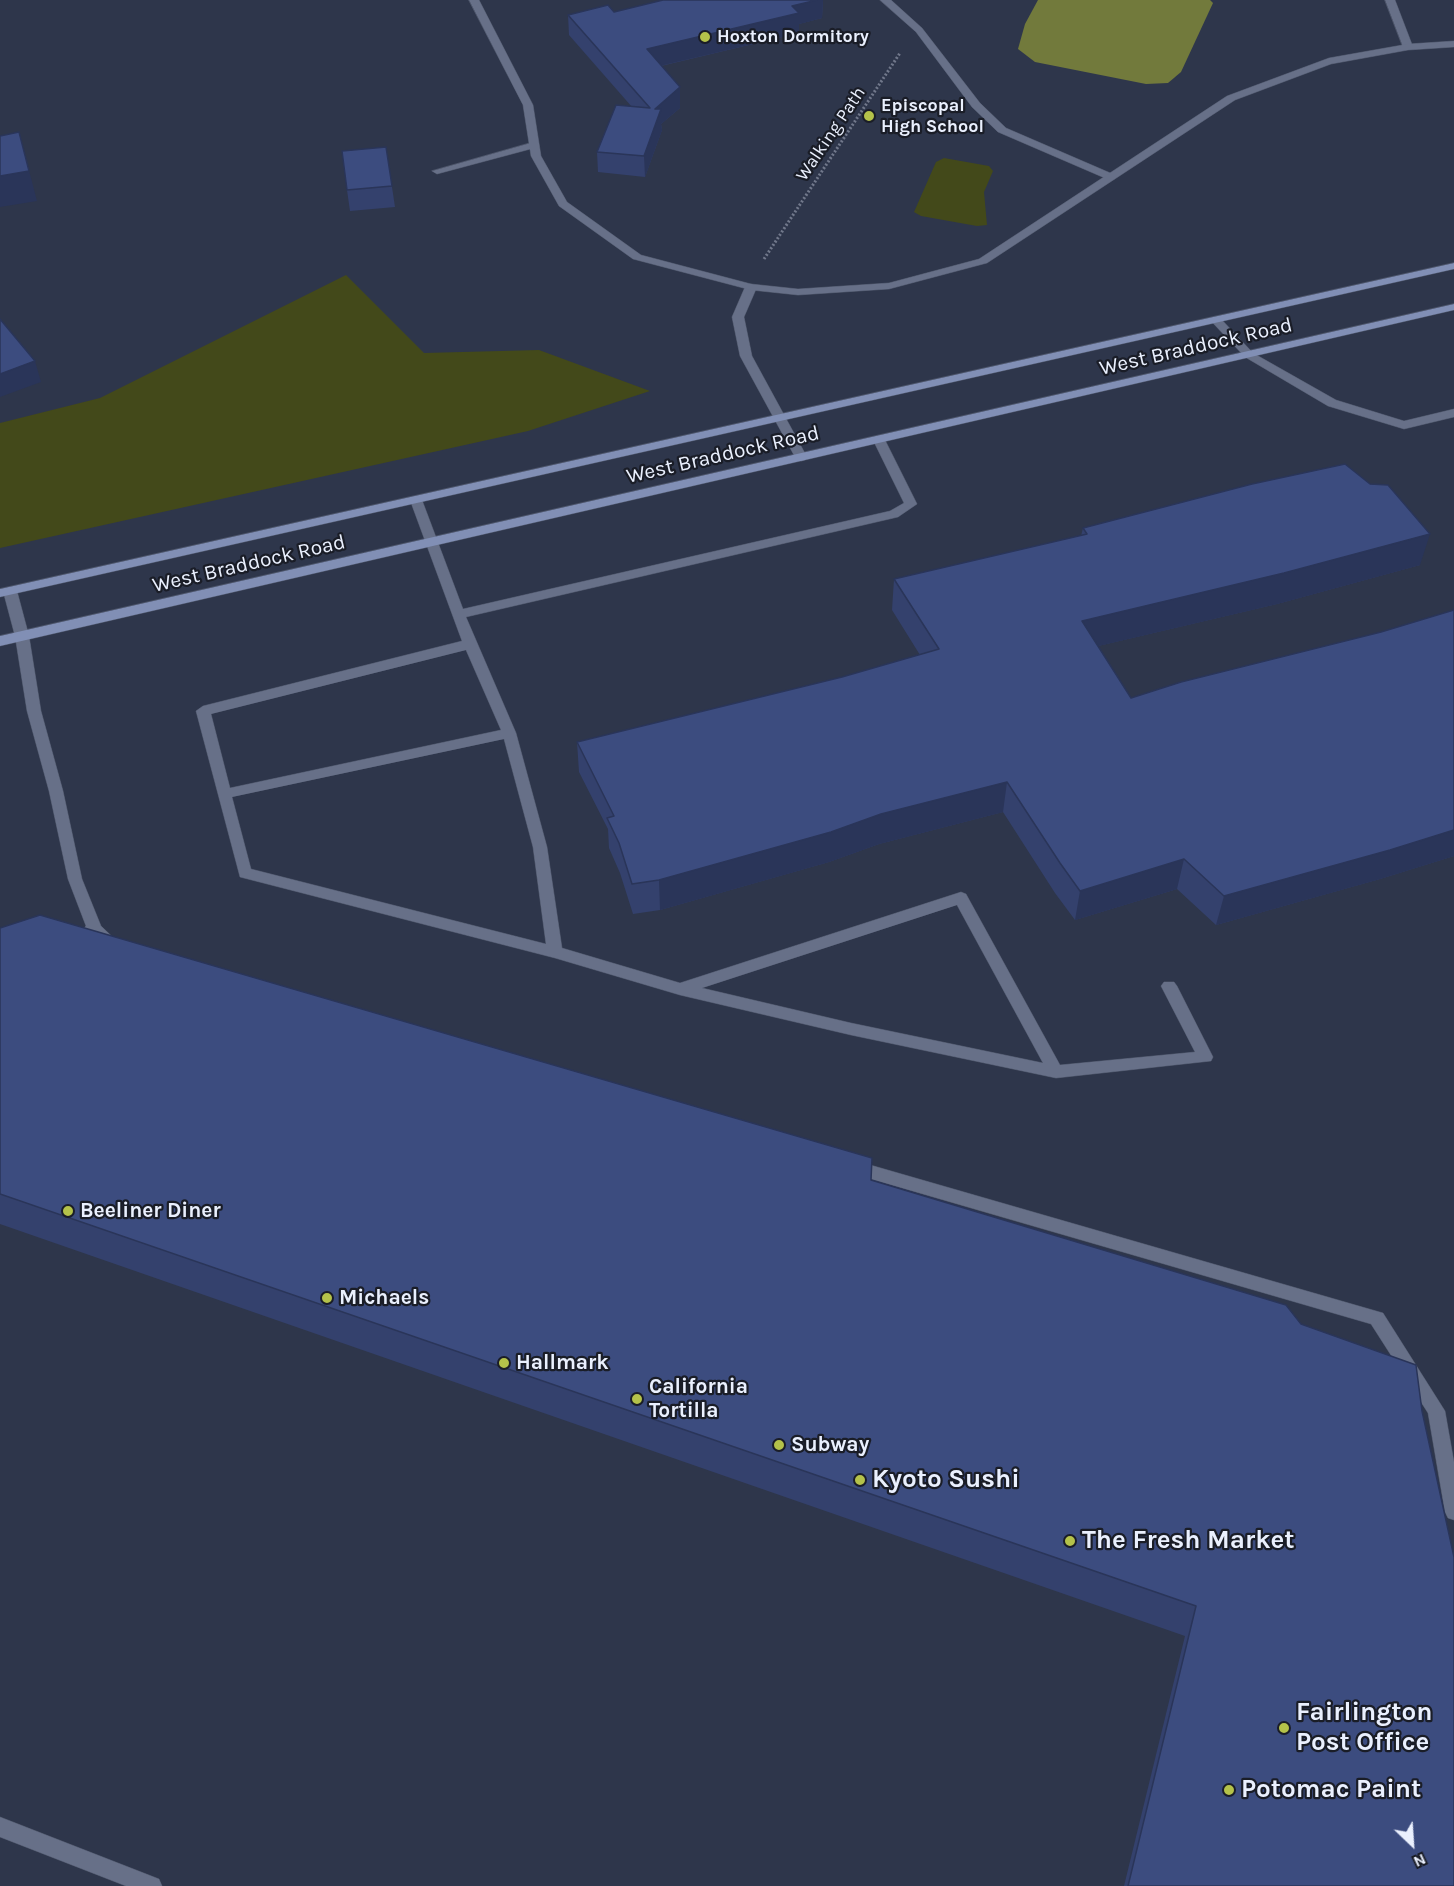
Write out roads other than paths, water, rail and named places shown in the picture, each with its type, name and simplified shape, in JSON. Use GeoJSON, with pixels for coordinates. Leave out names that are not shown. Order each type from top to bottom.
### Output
{"type":"FeatureCollection","features":[{"type":"Feature","properties":{"kind":"main road","name":"West Braddock Road"},"geometry":{"type":"LineString","coordinates":[[5,592],[1454,266]]}},
{"type":"Feature","properties":{"kind":"main road","name":"West Braddock Road"},"geometry":{"type":"LineString","coordinates":[[0,641],[1454,307]]}},
{"type":"Feature","properties":{"kind":"street"},"geometry":{"type":"LineString","coordinates":[[474,0],[528,105],[536,156],[563,204],[637,257],[751,287],[798,292],[889,286],[983,261],[1231,98],[1329,61],[1408,47],[1454,44]]}},
{"type":"Feature","properties":{"kind":"street"},"geometry":{"type":"LineString","coordinates":[[885,0],[919,30],[976,105],[1002,130],[1111,177]]}},
{"type":"Feature","properties":{"kind":"street"},"geometry":{"type":"LineString","coordinates":[[1390,0],[1408,47]]}},
{"type":"Feature","properties":{"kind":"street"},"geometry":{"type":"LineString","coordinates":[[437,171],[534,145]]}},
{"type":"Feature","properties":{"kind":"street"},"geometry":{"type":"LineString","coordinates":[[751,287],[738,318],[746,356],[781,417],[801,458]]}},
{"type":"Feature","properties":{"kind":"street"},"geometry":{"type":"LineString","coordinates":[[1217,321],[1249,355],[1332,403],[1404,424],[1454,413]]}},
{"type":"Feature","properties":{"kind":"street"},"geometry":{"type":"LineString","coordinates":[[459,614],[894,514],[911,504],[879,440]]}},
{"type":"Feature","properties":{"kind":"street"},"geometry":{"type":"LineString","coordinates":[[416,500],[470,644],[509,734],[540,847],[555,952]]}},
{"type":"Feature","properties":{"kind":"street"},"geometry":{"type":"LineString","coordinates":[[5,592],[22,636],[34,711],[56,791],[75,879],[95,929],[126,957]]}},
{"type":"Feature","properties":{"kind":"street"},"geometry":{"type":"LineString","coordinates":[[470,644],[203,711],[245,873],[555,952],[680,989],[851,1029],[1056,1072],[1204,1057],[1168,986]]}},
{"type":"Feature","properties":{"kind":"street"},"geometry":{"type":"LineString","coordinates":[[224,794],[509,734]]}},
{"type":"Feature","properties":{"kind":"street"},"geometry":{"type":"LineString","coordinates":[[680,989],[961,898],[1056,1072]]}},
{"type":"Feature","properties":{"kind":"street"},"geometry":{"type":"LineString","coordinates":[[74,934],[95,929]]}},
{"type":"Feature","properties":{"kind":"street"},"geometry":{"type":"LineString","coordinates":[[838,1162],[1377,1318],[1436,1411],[1454,1512]]}},
{"type":"Feature","properties":{"kind":"street"},"geometry":{"type":"LineString","coordinates":[[0,1827],[152,1886]]}},
{"type":"Feature","properties":{"kind":"place","name":"Hoxton Dormitory"},"geometry":{"type":"Point","coordinates":[705,37]}},
{"type":"Feature","properties":{"kind":"place","name":"Episcopal High School"},"geometry":{"type":"Point","coordinates":[869,116]}},
{"type":"Feature","properties":{"kind":"place","name":"Beeliner Diner"},"geometry":{"type":"Point","coordinates":[68,1211]}},
{"type":"Feature","properties":{"kind":"place","name":"Michaels"},"geometry":{"type":"Point","coordinates":[327,1298]}},
{"type":"Feature","properties":{"kind":"place","name":"Hallmark"},"geometry":{"type":"Point","coordinates":[504,1363]}},
{"type":"Feature","properties":{"kind":"place","name":"California Tortilla"},"geometry":{"type":"Point","coordinates":[637,1399]}},
{"type":"Feature","properties":{"kind":"place","name":"Subway"},"geometry":{"type":"Point","coordinates":[779,1445]}},
{"type":"Feature","properties":{"kind":"place","name":"Kyoto Sushi"},"geometry":{"type":"Point","coordinates":[860,1480]}},
{"type":"Feature","properties":{"kind":"place","name":"The Fresh Market"},"geometry":{"type":"Point","coordinates":[1070,1541]}},
{"type":"Feature","properties":{"kind":"place","name":"Fairlington Post Office"},"geometry":{"type":"Point","coordinates":[1284,1728]}},
{"type":"Feature","properties":{"kind":"place","name":"Potomac Paint"},"geometry":{"type":"Point","coordinates":[1229,1790]}}]}
